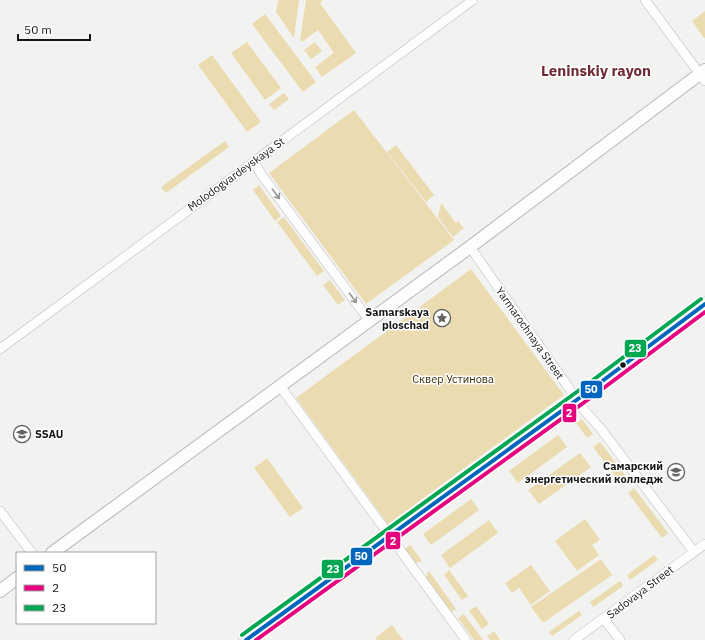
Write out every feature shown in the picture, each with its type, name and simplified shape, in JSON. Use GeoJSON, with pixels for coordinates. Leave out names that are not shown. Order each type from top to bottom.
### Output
{"type":"FeatureCollection","features":[{"type":"Feature","properties":{"kind":"main road"},"geometry":{"type":"LineString","coordinates":[[246,640],[705,304]]}},
{"type":"Feature","properties":{"kind":"street","name":"Molodogvardeyskaya St"},"geometry":{"type":"LineString","coordinates":[[0,349],[473,0]]}},
{"type":"Feature","properties":{"kind":"street"},"geometry":{"type":"LineString","coordinates":[[53,552],[703,75],[645,0]]}},
{"type":"Feature","properties":{"kind":"street"},"geometry":{"type":"LineString","coordinates":[[254,162],[261,174],[369,320]]}},
{"type":"Feature","properties":{"kind":"street","name":"Yarmarochnaya Street"},"geometry":{"type":"LineString","coordinates":[[470,247],[577,399],[694,552]]}},
{"type":"Feature","properties":{"kind":"street"},"geometry":{"type":"LineString","coordinates":[[280,386],[466,640]]}},
{"type":"Feature","properties":{"kind":"street"},"geometry":{"type":"LineString","coordinates":[[0,511],[31,552]]}},
{"type":"Feature","properties":{"kind":"street","name":"Sadovaya Street"},"geometry":{"type":"LineString","coordinates":[[574,640],[705,544]]}},
{"type":"Feature","properties":{"kind":"street"},"geometry":{"type":"LineString","coordinates":[[0,591],[16,579]]}},
{"type":"Feature","properties":{"kind":"street"},"geometry":{"type":"LineString","coordinates":[[604,619],[620,640]]}},
{"type":"Feature","properties":{"kind":"green space"},"geometry":{"type":"Polygon","coordinates":[[[299,0],[294,38],[276,12],[278,1],[299,0]]]}},
{"type":"Feature","properties":{"kind":"green space"},"geometry":{"type":"Polygon","coordinates":[[[306,0],[323,0],[320,3],[356,53],[322,77],[315,67],[334,53],[318,30],[302,42],[300,40],[306,0]]]}},
{"type":"Feature","properties":{"kind":"green space"},"geometry":{"type":"Polygon","coordinates":[[[705,11],[705,38],[704,38],[692,21],[705,11]]]}},
{"type":"Feature","properties":{"kind":"green space"},"geometry":{"type":"Polygon","coordinates":[[[265,14],[316,82],[303,92],[252,24],[265,14]]]}},
{"type":"Feature","properties":{"kind":"green space"},"geometry":{"type":"Polygon","coordinates":[[[247,42],[281,88],[265,100],[231,53],[247,42]]]}},
{"type":"Feature","properties":{"kind":"green space"},"geometry":{"type":"Polygon","coordinates":[[[315,42],[322,51],[311,59],[304,50],[315,42]]]}},
{"type":"Feature","properties":{"kind":"green space"},"geometry":{"type":"Polygon","coordinates":[[[212,55],[261,122],[247,132],[198,65],[212,55]]]}},
{"type":"Feature","properties":{"kind":"green space"},"geometry":{"type":"Polygon","coordinates":[[[284,93],[289,99],[274,110],[269,104],[284,93]]]}},
{"type":"Feature","properties":{"kind":"green space"},"geometry":{"type":"Polygon","coordinates":[[[354,110],[454,240],[366,304],[269,173],[354,110]]]}},
{"type":"Feature","properties":{"kind":"green space"},"geometry":{"type":"Polygon","coordinates":[[[225,141],[229,147],[166,193],[161,187],[225,141]]]}},
{"type":"Feature","properties":{"kind":"green space"},"geometry":{"type":"Polygon","coordinates":[[[396,145],[434,195],[426,202],[387,152],[396,145]]]}},
{"type":"Feature","properties":{"kind":"green space"},"geometry":{"type":"Polygon","coordinates":[[[259,185],[281,216],[275,221],[253,190],[259,185]]]}},
{"type":"Feature","properties":{"kind":"green space"},"geometry":{"type":"Polygon","coordinates":[[[441,203],[456,223],[458,221],[464,228],[453,237],[438,217],[441,203]]]}},
{"type":"Feature","properties":{"kind":"green space"},"geometry":{"type":"Polygon","coordinates":[[[284,217],[324,271],[317,276],[277,222],[284,217]]]}},
{"type":"Feature","properties":{"kind":"green space","name":"Сквер Устинова"},"geometry":{"type":"Polygon","coordinates":[[[471,269],[564,395],[388,524],[296,398],[471,269]]]}},
{"type":"Feature","properties":{"kind":"green space"},"geometry":{"type":"Polygon","coordinates":[[[330,280],[345,300],[338,305],[323,285],[330,280]]]}},
{"type":"Feature","properties":{"kind":"green space"},"geometry":{"type":"Polygon","coordinates":[[[582,419],[593,434],[587,438],[576,423],[582,419]]]}},
{"type":"Feature","properties":{"kind":"green space"},"geometry":{"type":"Polygon","coordinates":[[[558,435],[567,447],[518,483],[509,471],[558,435]]]}},
{"type":"Feature","properties":{"kind":"green space"},"geometry":{"type":"Polygon","coordinates":[[[600,442],[629,480],[622,485],[593,447],[600,442]]]}},
{"type":"Feature","properties":{"kind":"green space"},"geometry":{"type":"Polygon","coordinates":[[[580,453],[591,467],[539,504],[528,490],[580,453]]]}},
{"type":"Feature","properties":{"kind":"green space"},"geometry":{"type":"Polygon","coordinates":[[[267,458],[303,508],[290,517],[254,468],[267,458]]]}},
{"type":"Feature","properties":{"kind":"green space"},"geometry":{"type":"Polygon","coordinates":[[[634,488],[668,533],[662,538],[628,493],[634,488]]]}},
{"type":"Feature","properties":{"kind":"green space"},"geometry":{"type":"Polygon","coordinates":[[[471,499],[479,510],[431,545],[423,534],[471,499]]]}},
{"type":"Feature","properties":{"kind":"green space"},"geometry":{"type":"Polygon","coordinates":[[[585,519],[600,540],[592,545],[599,555],[577,571],[555,541],[585,519]]]}},
{"type":"Feature","properties":{"kind":"green space"},"geometry":{"type":"Polygon","coordinates":[[[489,520],[498,533],[450,568],[441,555],[489,520]]]}},
{"type":"Feature","properties":{"kind":"green space"},"geometry":{"type":"Polygon","coordinates":[[[410,545],[422,561],[415,563],[405,549],[410,545]]]}},
{"type":"Feature","properties":{"kind":"green space"},"geometry":{"type":"Polygon","coordinates":[[[654,555],[658,560],[630,580],[627,575],[654,555]]]}},
{"type":"Feature","properties":{"kind":"green space"},"geometry":{"type":"Polygon","coordinates":[[[601,559],[612,575],[543,623],[531,607],[601,559]]]}},
{"type":"Feature","properties":{"kind":"green space"},"geometry":{"type":"Polygon","coordinates":[[[531,565],[550,591],[531,605],[519,588],[512,593],[505,583],[531,565]]]}},
{"type":"Feature","properties":{"kind":"green space"},"geometry":{"type":"Polygon","coordinates":[[[449,570],[468,596],[462,600],[444,575],[449,570]]]}},
{"type":"Feature","properties":{"kind":"green space"},"geometry":{"type":"Polygon","coordinates":[[[429,571],[456,609],[450,613],[425,578],[429,571]]]}},
{"type":"Feature","properties":{"kind":"green space"},"geometry":{"type":"Polygon","coordinates":[[[620,581],[623,586],[593,607],[590,602],[620,581]]]}},
{"type":"Feature","properties":{"kind":"green space"},"geometry":{"type":"Polygon","coordinates":[[[476,606],[489,624],[482,629],[469,611],[476,606]]]}},
{"type":"Feature","properties":{"kind":"green space"},"geometry":{"type":"Polygon","coordinates":[[[579,611],[582,615],[552,636],[549,632],[579,611]]]}},
{"type":"Feature","properties":{"kind":"green space"},"geometry":{"type":"Polygon","coordinates":[[[464,614],[483,640],[474,640],[458,618],[464,614]]]}},
{"type":"Feature","properties":{"kind":"green space"},"geometry":{"type":"Polygon","coordinates":[[[392,625],[403,640],[377,640],[375,638],[392,625]]]}},
{"type":"Feature","properties":{"kind":"green space"},"geometry":{"type":"Polygon","coordinates":[[[494,631],[500,640],[490,640],[487,636],[494,631]]]}},
{"type":"Feature","properties":{"kind":"transit line","name":"23"},"geometry":{"type":"LineString","coordinates":[[242,635],[585,386],[701,299]]}},
{"type":"Feature","properties":{"kind":"transit line","name":"50"},"geometry":{"type":"LineString","coordinates":[[246,640],[589,391],[705,304]]}},
{"type":"Feature","properties":{"kind":"transit line","name":"2"},"geometry":{"type":"LineString","coordinates":[[256,640],[593,396],[705,312]]}},
{"type":"Feature","properties":{"kind":"place","name":"Samarskaya ploschad"},"geometry":{"type":"Point","coordinates":[442,318]}},
{"type":"Feature","properties":{"kind":"place","name":"SSAU"},"geometry":{"type":"Point","coordinates":[22,434]}},
{"type":"Feature","properties":{"kind":"place","name":"Самарский энергетический колледж"},"geometry":{"type":"Point","coordinates":[676,472]}},
{"type":"Feature","properties":{"kind":"district","name":"Leninskiy rayon"},"geometry":{"type":"Point","coordinates":[596,71]}}]}
